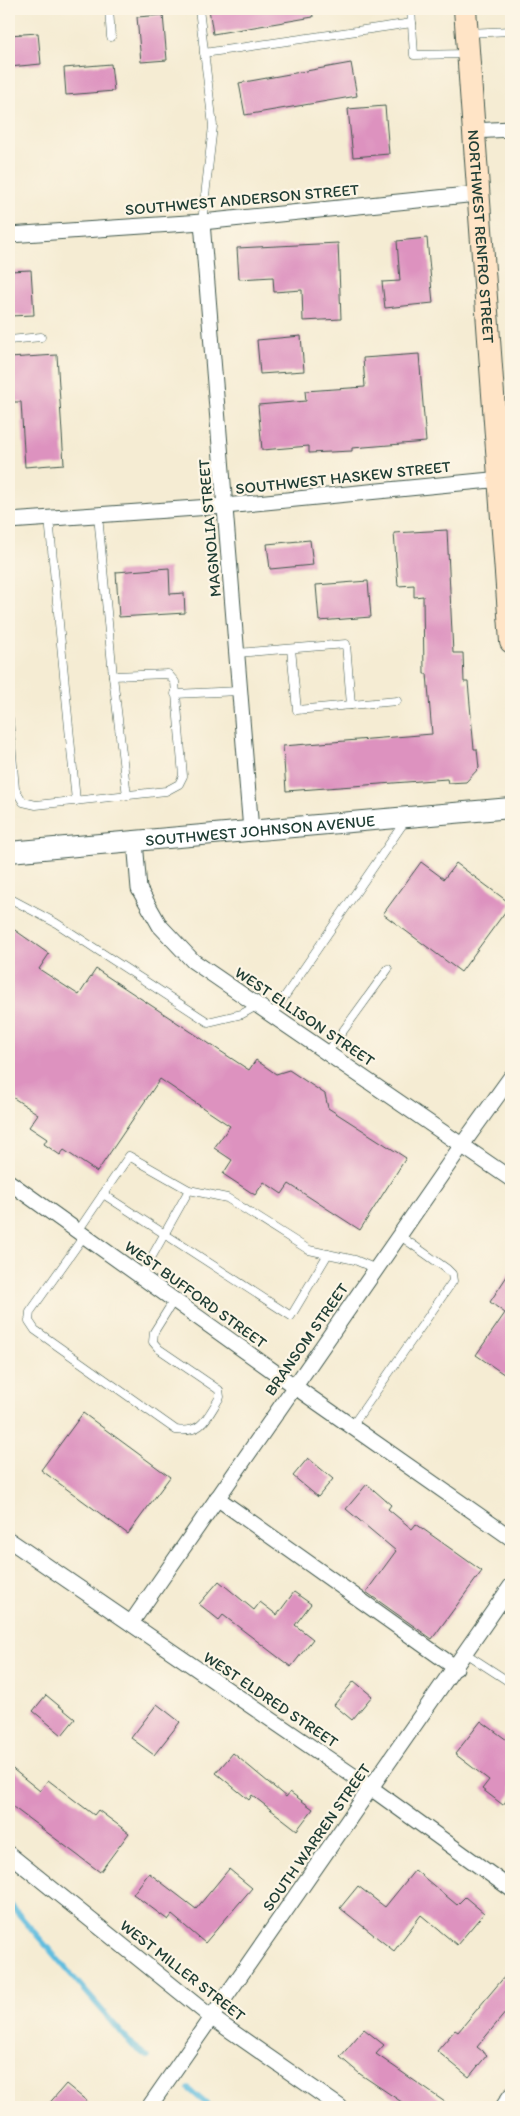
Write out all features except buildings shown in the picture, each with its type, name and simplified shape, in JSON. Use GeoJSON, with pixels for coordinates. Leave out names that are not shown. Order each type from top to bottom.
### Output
{"type":"FeatureCollection","features":[{"type":"Feature","properties":{"kind":"main road","name":"NORTHWEST RENFRO STREET"},"geometry":{"type":"LineString","coordinates":[[465,9],[477,194],[504,425],[501,479],[509,559],[511,642]]}},
{"type":"Feature","properties":{"kind":"street"},"geometry":{"type":"LineString","coordinates":[[473,131],[511,129]]}},
{"type":"Feature","properties":{"kind":"street","name":"SOUTHWEST ANDERSON STREET"},"geometry":{"type":"LineString","coordinates":[[9,234],[202,222],[477,194]]}},
{"type":"Feature","properties":{"kind":"street","name":"MAGNOLIA STREET"},"geometry":{"type":"LineString","coordinates":[[202,222],[251,831]]}},
{"type":"Feature","properties":{"kind":"street","name":"SOUTHWEST HASKEW STREET"},"geometry":{"type":"LineString","coordinates":[[9,521],[225,506],[501,479]]}},
{"type":"Feature","properties":{"kind":"street","name":"SOUTHWEST JOHNSON AVENUE"},"geometry":{"type":"LineString","coordinates":[[9,852],[511,808]]}},
{"type":"Feature","properties":{"kind":"street","name":"WEST ELLISON STREET"},"geometry":{"type":"LineString","coordinates":[[135,841],[139,889],[160,926],[193,961],[511,1179]]}},
{"type":"Feature","properties":{"kind":"street","name":"BRANSOM STREET"},"geometry":{"type":"LineString","coordinates":[[130,1624],[399,1235],[511,1077]]}},
{"type":"Feature","properties":{"kind":"street","name":"WEST BUFFORD STREET"},"geometry":{"type":"LineString","coordinates":[[9,1182],[294,1386],[511,1538]]}},
{"type":"Feature","properties":{"kind":"street"},"geometry":{"type":"LineString","coordinates":[[217,1498],[456,1668]]}},
{"type":"Feature","properties":{"kind":"street","name":"WEST ELDRED STREET"},"geometry":{"type":"LineString","coordinates":[[9,1540],[371,1788],[511,1889]]}},
{"type":"Feature","properties":{"kind":"street","name":"SOUTH WARREN STREET"},"geometry":{"type":"LineString","coordinates":[[149,2107],[456,1668],[511,1586]]}},
{"type":"Feature","properties":{"kind":"street","name":"WEST MILLER STREET"},"geometry":{"type":"LineString","coordinates":[[9,1854],[211,2017],[340,2107]]}},
{"type":"Feature","properties":{"kind":"street"},"geometry":{"type":"LineString","coordinates":[[503,2107],[511,2095]]}},
{"type":"Feature","properties":{"kind":"lane"},"geometry":{"type":"LineString","coordinates":[[109,9],[111,37]]}},
{"type":"Feature","properties":{"kind":"lane"},"geometry":{"type":"LineString","coordinates":[[198,9],[214,126],[202,222]]}},
{"type":"Feature","properties":{"kind":"lane"},"geometry":{"type":"LineString","coordinates":[[411,9],[414,55],[468,44],[511,31]]}},
{"type":"Feature","properties":{"kind":"lane"},"geometry":{"type":"LineString","coordinates":[[204,53],[412,23]]}},
{"type":"Feature","properties":{"kind":"lane"},"geometry":{"type":"LineString","coordinates":[[9,340],[41,338]]}},
{"type":"Feature","properties":{"kind":"lane"},"geometry":{"type":"LineString","coordinates":[[98,515],[113,676],[127,796]]}},
{"type":"Feature","properties":{"kind":"lane"},"geometry":{"type":"LineString","coordinates":[[49,518],[76,801]]}},
{"type":"Feature","properties":{"kind":"lane"},"geometry":{"type":"LineString","coordinates":[[237,654],[346,644],[351,705]]}},
{"type":"Feature","properties":{"kind":"lane"},"geometry":{"type":"LineString","coordinates":[[291,649],[298,710],[397,701]]}},
{"type":"Feature","properties":{"kind":"lane"},"geometry":{"type":"LineString","coordinates":[[9,719],[15,790],[22,802],[36,806],[166,791],[178,784],[183,776],[175,682],[168,674],[113,676]]}},
{"type":"Feature","properties":{"kind":"lane"},"geometry":{"type":"LineString","coordinates":[[175,694],[239,691]]}},
{"type":"Feature","properties":{"kind":"lane"},"geometry":{"type":"LineString","coordinates":[[272,1015],[407,817]]}},
{"type":"Feature","properties":{"kind":"lane"},"geometry":{"type":"LineString","coordinates":[[9,898],[56,923],[208,1022],[242,1014],[258,1006]]}},
{"type":"Feature","properties":{"kind":"lane"},"geometry":{"type":"LineString","coordinates":[[327,1053],[388,969]]}},
{"type":"Feature","properties":{"kind":"lane"},"geometry":{"type":"LineString","coordinates":[[174,1300],[154,1332],[153,1342],[159,1349],[219,1390],[220,1398],[200,1426],[188,1432],[176,1430],[35,1330],[29,1321],[30,1312],[81,1234],[103,1194],[129,1156],[189,1190],[227,1198],[309,1250],[355,1260],[376,1269]]}},
{"type":"Feature","properties":{"kind":"lane"},"geometry":{"type":"LineString","coordinates":[[141,1276],[189,1190]]}},
{"type":"Feature","properties":{"kind":"lane"},"geometry":{"type":"LineString","coordinates":[[103,1194],[291,1316],[328,1254]]}},
{"type":"Feature","properties":{"kind":"lane"},"geometry":{"type":"LineString","coordinates":[[352,1426],[453,1281],[452,1274],[447,1269],[399,1235]]}},
{"type":"Feature","properties":{"kind":"lane"},"geometry":{"type":"LineString","coordinates":[[465,1654],[511,1683]]}},
{"type":"Feature","properties":{"kind":"waterway"},"geometry":{"type":"LineString","coordinates":[[9,1903],[133,2046],[148,2057]]}},
{"type":"Feature","properties":{"kind":"waterway"},"geometry":{"type":"LineString","coordinates":[[189,2089],[210,2107]]}}]}
